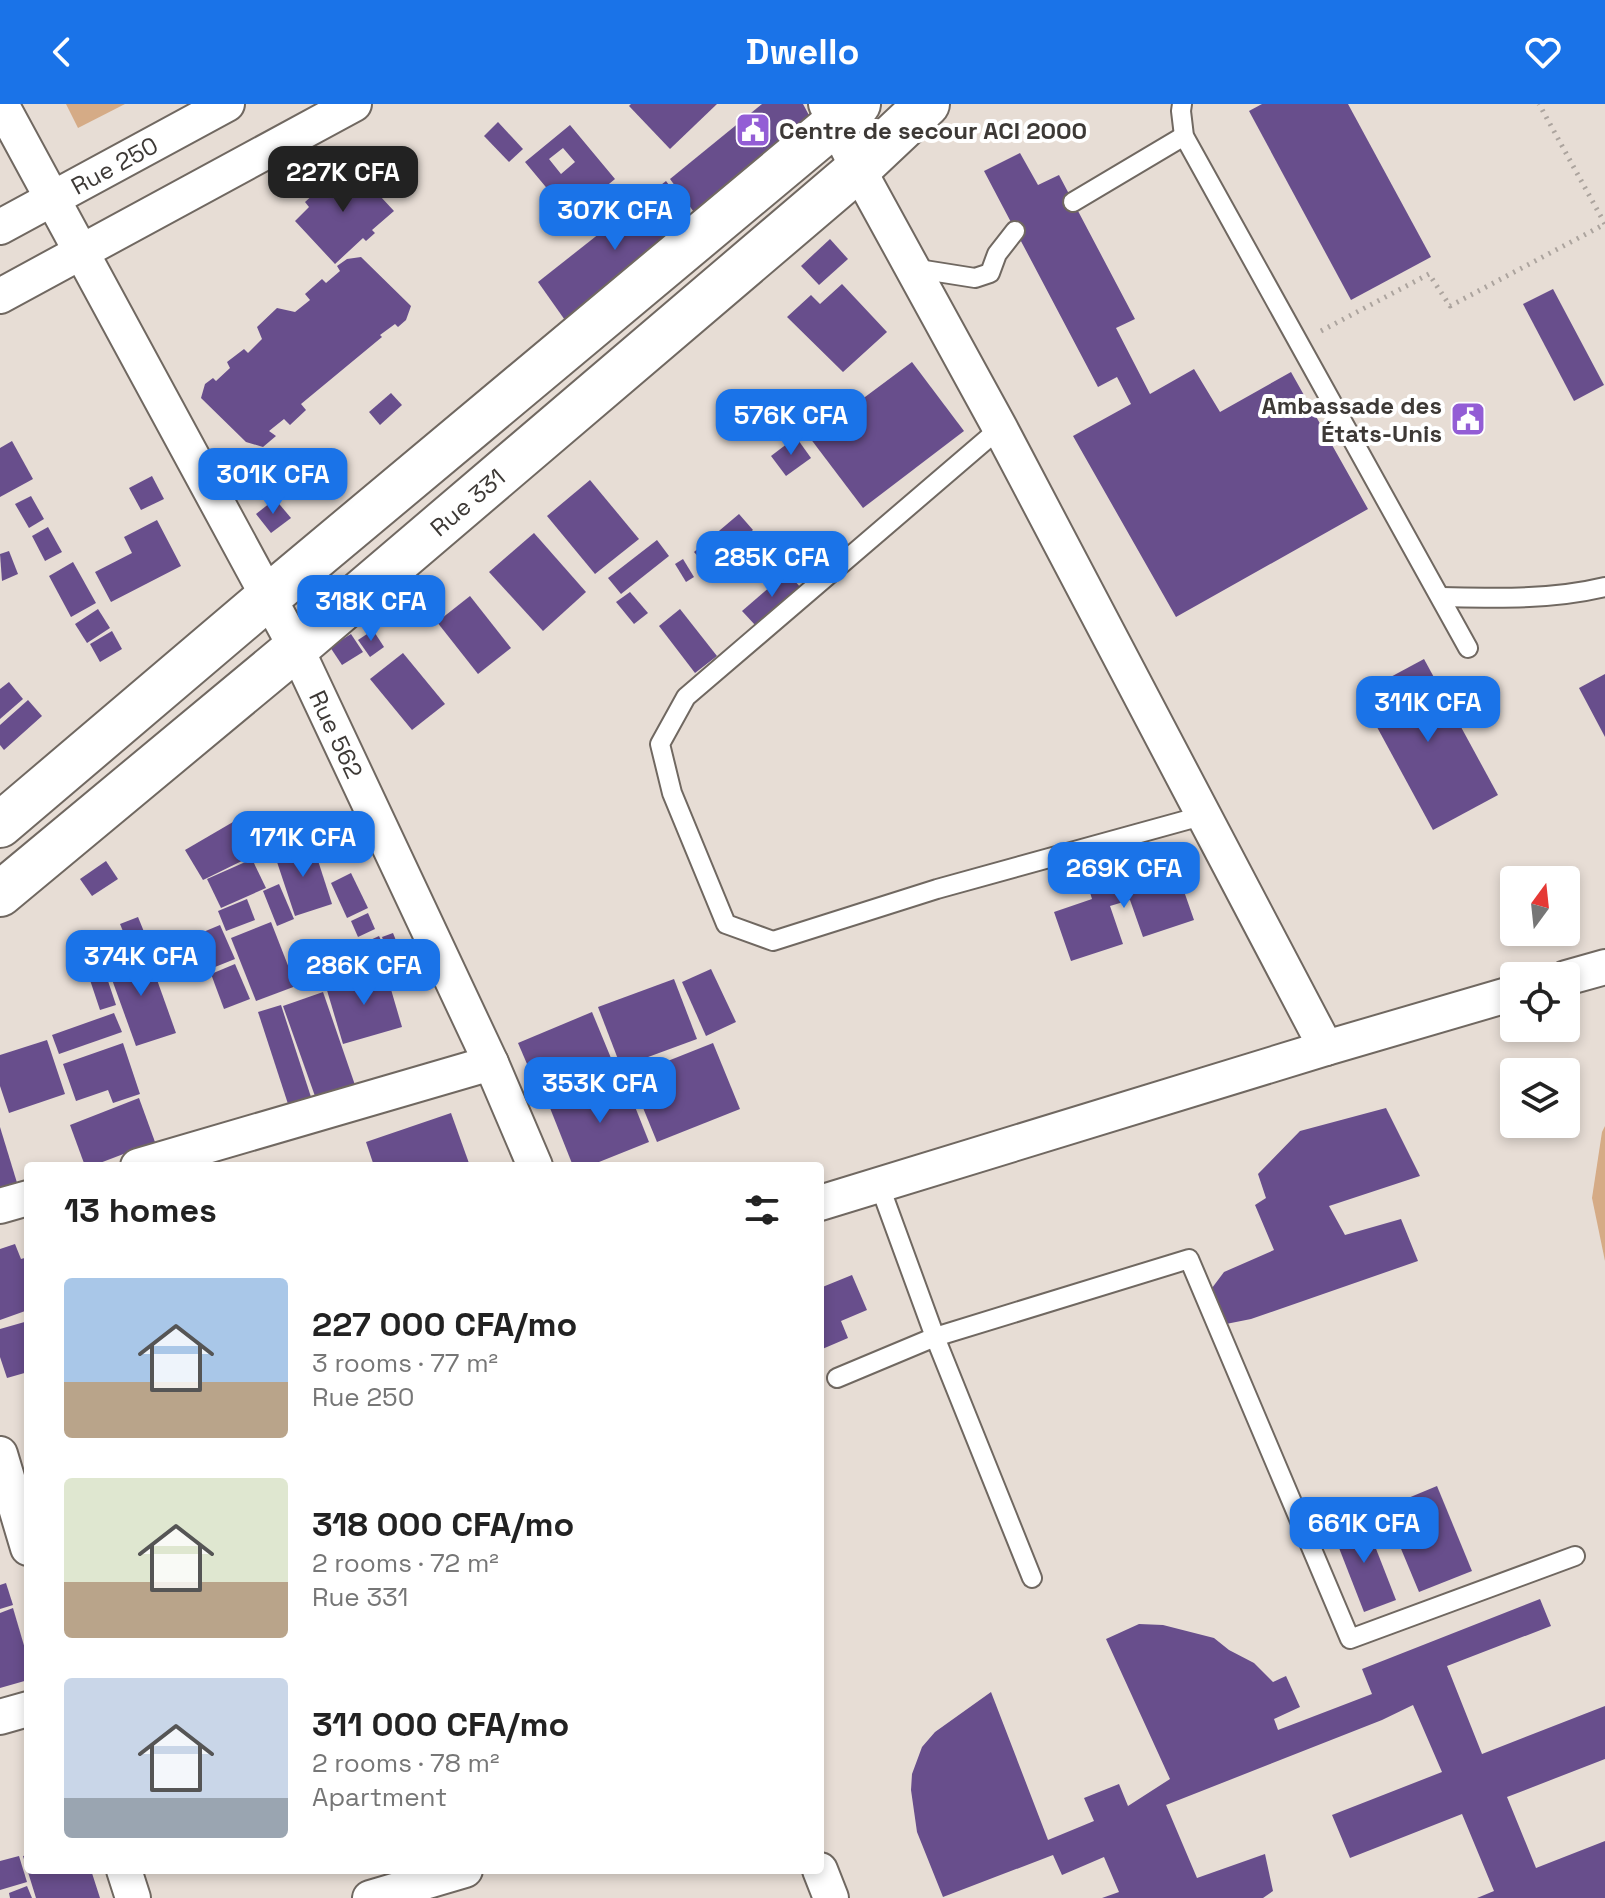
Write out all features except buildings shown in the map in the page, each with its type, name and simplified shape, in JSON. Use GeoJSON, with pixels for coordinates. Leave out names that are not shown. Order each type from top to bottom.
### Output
{"type":"FeatureCollection","features":[{"type":"Feature","properties":{"kind":"street","name":"Rue 562"},"geometry":{"type":"LineString","coordinates":[[1,104],[296,648],[491,1063],[533,1162]]}},
{"type":"Feature","properties":{"kind":"street","name":"Rue 250"},"geometry":{"type":"LineString","coordinates":[[0,227],[227,104]]}},
{"type":"Feature","properties":{"kind":"street"},"geometry":{"type":"LineString","coordinates":[[0,296],[354,104]]}},
{"type":"Feature","properties":{"kind":"street","name":"Rue 331"},"geometry":{"type":"LineString","coordinates":[[0,894],[296,648],[858,169],[927,104]]}},
{"type":"Feature","properties":{"kind":"street"},"geometry":{"type":"LineString","coordinates":[[0,825],[840,110],[858,169],[1000,428],[1326,1048]]}},
{"type":"Feature","properties":{"kind":"street"},"geometry":{"type":"LineString","coordinates":[[1580,974],[1605,967]]}},
{"type":"Feature","properties":{"kind":"street"},"geometry":{"type":"LineString","coordinates":[[824,1202],[1500,997]]}},
{"type":"Feature","properties":{"kind":"street"},"geometry":{"type":"LineString","coordinates":[[152,1162],[491,1063]]}},
{"type":"Feature","properties":{"kind":"street"},"geometry":{"type":"LineString","coordinates":[[0,1206],[24,1199]]}},
{"type":"Feature","properties":{"kind":"street"},"geometry":{"type":"LineString","coordinates":[[24,1443],[0,1452],[24,1534]]}},
{"type":"Feature","properties":{"kind":"street"},"geometry":{"type":"LineString","coordinates":[[0,1717],[24,1710]]}},
{"type":"Feature","properties":{"kind":"street"},"geometry":{"type":"LineString","coordinates":[[125,1874],[133,1898]]}},
{"type":"Feature","properties":{"kind":"street"},"geometry":{"type":"LineString","coordinates":[[370,1898],[451,1874]]}},
{"type":"Feature","properties":{"kind":"street"},"geometry":{"type":"LineString","coordinates":[[822,1874],[831,1898]]}},
{"type":"Feature","properties":{"kind":"lane"},"geometry":{"type":"LineString","coordinates":[[1182,104],[1184,136],[1468,648]]}},
{"type":"Feature","properties":{"kind":"lane"},"geometry":{"type":"LineString","coordinates":[[1073,202],[1184,136]]}},
{"type":"Feature","properties":{"kind":"lane"},"geometry":{"type":"LineString","coordinates":[[912,268],[975,278],[990,273],[997,254],[1015,231]]}},
{"type":"Feature","properties":{"kind":"lane"},"geometry":{"type":"LineString","coordinates":[[1000,428],[686,697],[660,744],[672,793],[726,924],[773,941],[937,889],[1205,815]]}},
{"type":"Feature","properties":{"kind":"lane"},"geometry":{"type":"LineString","coordinates":[[1442,597],[1505,598],[1574,594],[1605,587]]}},
{"type":"Feature","properties":{"kind":"lane"},"geometry":{"type":"LineString","coordinates":[[879,1184],[935,1337],[1032,1578]]}},
{"type":"Feature","properties":{"kind":"lane"},"geometry":{"type":"LineString","coordinates":[[837,1378],[935,1337],[1189,1259],[1350,1639],[1575,1556]]}},
{"type":"Feature","properties":{"kind":"path"},"geometry":{"type":"LineString","coordinates":[[1299,343],[1429,274],[1450,306],[1605,224],[1539,104]]}},
{"type":"Feature","properties":{"kind":"shaded area"},"geometry":{"type":"Polygon","coordinates":[[[66,104],[125,104],[78,128],[66,104]]]}},
{"type":"Feature","properties":{"kind":"shaded area"},"geometry":{"type":"Polygon","coordinates":[[[1605,1126],[1605,1261],[1592,1198],[1605,1126]]]}},
{"type":"Feature","properties":{"kind":"place","name":"Centre de secour ACI 2000"},"geometry":{"type":"Point","coordinates":[753,130]}},
{"type":"Feature","properties":{"kind":"place","name":"Ambassade des États-Unis"},"geometry":{"type":"Point","coordinates":[1468,419]}}]}
